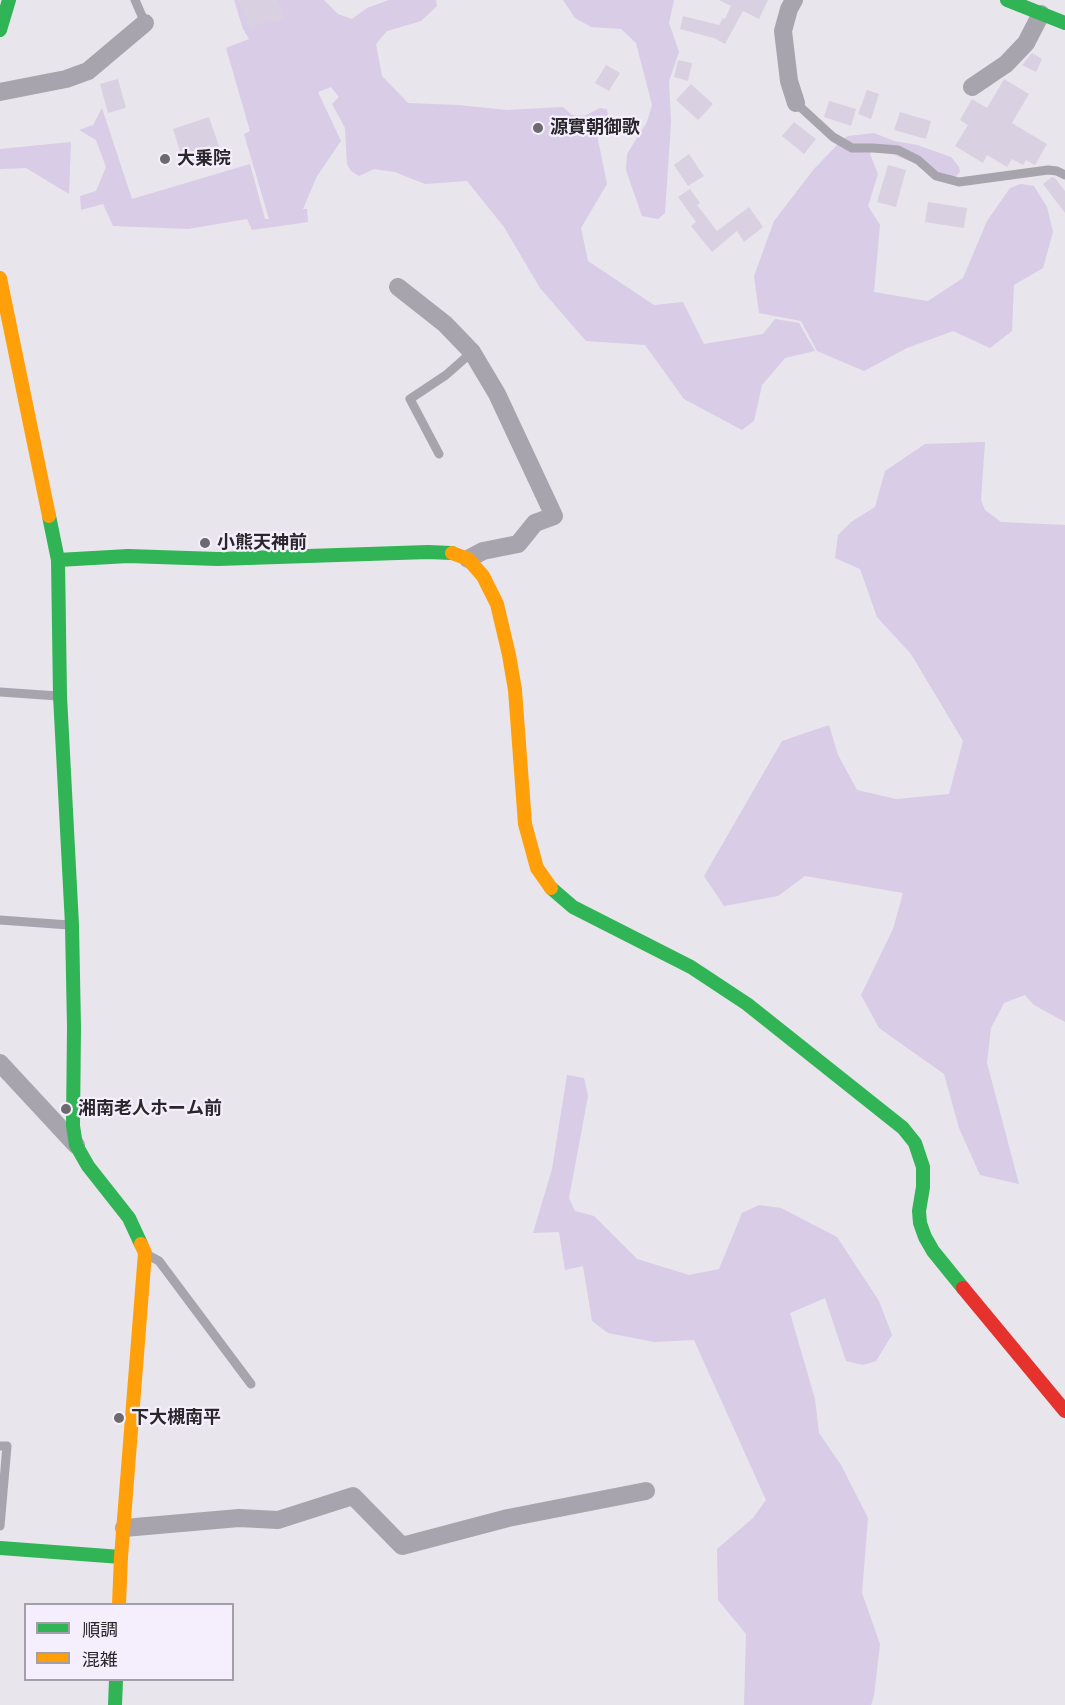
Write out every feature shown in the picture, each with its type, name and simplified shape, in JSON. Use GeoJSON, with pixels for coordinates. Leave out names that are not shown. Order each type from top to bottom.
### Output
{"type":"FeatureCollection","features":[{"type":"Feature","properties":{"kind":"street"},"geometry":{"type":"LineString","coordinates":[[0,30],[9,0]]}},
{"type":"Feature","properties":{"kind":"street"},"geometry":{"type":"LineString","coordinates":[[794,0],[783,31],[789,81],[795,103]]}},
{"type":"Feature","properties":{"kind":"street"},"geometry":{"type":"LineString","coordinates":[[1007,0],[1065,23]]}},
{"type":"Feature","properties":{"kind":"street"},"geometry":{"type":"LineString","coordinates":[[972,87],[1006,64],[1026,43],[1041,14]]}},
{"type":"Feature","properties":{"kind":"street"},"geometry":{"type":"LineString","coordinates":[[0,92],[66,79],[88,70],[145,23]]}},
{"type":"Feature","properties":{"kind":"street"},"geometry":{"type":"LineString","coordinates":[[0,279],[58,560],[60,696],[72,925],[73,1126],[76,1145]]}},
{"type":"Feature","properties":{"kind":"street"},"geometry":{"type":"LineString","coordinates":[[398,287],[445,324],[472,352],[497,394],[554,516],[535,523],[518,544],[483,550],[468,559]]}},
{"type":"Feature","properties":{"kind":"street"},"geometry":{"type":"LineString","coordinates":[[58,560],[128,556],[218,559],[428,552],[450,552],[468,559],[483,576],[497,604],[515,690],[525,824],[537,868],[548,886],[573,907],[691,967],[747,1004],[903,1128],[915,1143],[923,1167],[923,1187],[919,1210],[920,1223],[925,1237],[933,1251],[1065,1412]]}},
{"type":"Feature","properties":{"kind":"street"},"geometry":{"type":"LineString","coordinates":[[0,1063],[76,1145],[88,1166],[129,1218],[145,1253],[119,1603]]}},
{"type":"Feature","properties":{"kind":"street"},"geometry":{"type":"LineString","coordinates":[[124,1528],[239,1518],[278,1520],[353,1496],[402,1546],[508,1518],[646,1491]]}},
{"type":"Feature","properties":{"kind":"street"},"geometry":{"type":"LineString","coordinates":[[0,1548],[121,1557]]}},
{"type":"Feature","properties":{"kind":"street"},"geometry":{"type":"LineString","coordinates":[[115,1705],[116,1681]]}},
{"type":"Feature","properties":{"kind":"lane"},"geometry":{"type":"LineString","coordinates":[[135,0],[145,23]]}},
{"type":"Feature","properties":{"kind":"lane"},"geometry":{"type":"LineString","coordinates":[[795,103],[832,137],[852,148],[898,150],[918,160],[936,176],[959,182],[1048,170],[1065,174]]}},
{"type":"Feature","properties":{"kind":"lane"},"geometry":{"type":"LineString","coordinates":[[440,454],[410,399],[446,375],[472,352]]}},
{"type":"Feature","properties":{"kind":"lane"},"geometry":{"type":"LineString","coordinates":[[0,692],[60,696]]}},
{"type":"Feature","properties":{"kind":"lane"},"geometry":{"type":"LineString","coordinates":[[0,920],[72,925]]}},
{"type":"Feature","properties":{"kind":"lane"},"geometry":{"type":"LineString","coordinates":[[145,1253],[159,1260],[250,1384]]}},
{"type":"Feature","properties":{"kind":"lane"},"geometry":{"type":"LineString","coordinates":[[0,1446],[7,1446],[0,1526]]}},
{"type":"Feature","properties":{"kind":"shaded area"},"geometry":{"type":"Polygon","coordinates":[[[234,0],[324,0],[338,14],[352,19],[367,8],[389,0],[436,0],[437,6],[421,21],[387,31],[376,44],[382,76],[408,103],[507,110],[563,107],[572,115],[584,116],[600,108],[607,109],[608,115],[596,130],[607,184],[581,228],[588,261],[654,305],[683,302],[704,344],[763,334],[775,319],[799,323],[815,351],[785,358],[762,385],[754,421],[742,430],[684,399],[645,345],[586,341],[540,288],[504,227],[467,181],[425,184],[395,172],[374,169],[359,176],[351,171],[347,164],[345,128],[332,104],[339,97],[331,87],[318,92],[341,141],[317,176],[303,209],[307,209],[308,222],[252,230],[247,219],[188,229],[113,226],[103,204],[81,210],[80,196],[96,191],[106,167],[96,140],[79,130],[93,125],[102,108],[132,199],[250,164],[265,219],[269,219],[244,134],[250,131],[226,48],[249,39],[243,29],[234,0]]]}},
{"type":"Feature","properties":{"kind":"shaded area"},"geometry":{"type":"Polygon","coordinates":[[[563,0],[674,0],[669,23],[679,52],[669,81],[671,122],[665,213],[658,219],[642,216],[626,170],[627,154],[647,122],[652,105],[636,43],[621,29],[591,27],[575,18],[563,0]]]}},
{"type":"Feature","properties":{"kind":"shaded area"},"geometry":{"type":"Polygon","coordinates":[[[874,133],[951,157],[960,172],[955,177],[943,175],[878,146],[871,149],[870,154],[878,174],[868,206],[880,225],[874,292],[928,301],[963,278],[987,221],[1010,188],[1021,184],[1034,186],[1047,207],[1053,232],[1043,268],[1014,285],[1012,331],[990,348],[953,331],[907,348],[864,371],[817,351],[801,321],[759,313],[754,276],[774,221],[814,169],[842,140],[848,136],[874,133]]]}},
{"type":"Feature","properties":{"kind":"shaded area"},"geometry":{"type":"Polygon","coordinates":[[[71,142],[69,194],[26,168],[0,169],[0,149],[71,142]]]}},
{"type":"Feature","properties":{"kind":"shaded area"},"geometry":{"type":"Polygon","coordinates":[[[985,442],[981,500],[985,510],[1001,522],[1065,525],[1065,1022],[1034,1005],[1025,995],[1004,1003],[991,1028],[987,1063],[1019,1184],[980,1175],[959,1128],[944,1074],[879,1028],[861,995],[893,929],[903,893],[805,876],[778,896],[724,906],[704,876],[782,741],[829,725],[838,755],[857,790],[896,799],[949,794],[963,741],[911,654],[877,617],[860,569],[835,558],[838,535],[851,522],[875,507],[885,471],[925,444],[985,442]]]}},
{"type":"Feature","properties":{"kind":"shaded area"},"geometry":{"type":"Polygon","coordinates":[[[567,1075],[584,1078],[588,1096],[569,1198],[575,1211],[594,1216],[637,1259],[689,1275],[719,1269],[742,1213],[759,1205],[781,1208],[837,1237],[879,1301],[892,1335],[876,1361],[863,1365],[846,1361],[825,1298],[790,1313],[815,1399],[819,1433],[841,1465],[868,1518],[862,1593],[880,1644],[871,1705],[744,1705],[746,1634],[718,1600],[717,1549],[753,1518],[766,1500],[694,1340],[654,1342],[608,1333],[592,1321],[583,1266],[565,1270],[559,1232],[533,1233],[552,1169],[567,1075]]]}},
{"type":"Feature","properties":{"kind":"building"},"geometry":{"type":"Polygon","coordinates":[[[238,0],[278,0],[285,18],[272,23],[271,20],[250,28],[238,0]]]}},
{"type":"Feature","properties":{"kind":"building"},"geometry":{"type":"Polygon","coordinates":[[[719,0],[768,0],[759,19],[743,11],[725,44],[714,38],[680,29],[683,16],[719,25],[723,18],[725,19],[731,6],[719,0]]]}},
{"type":"Feature","properties":{"kind":"building"},"geometry":{"type":"Polygon","coordinates":[[[1032,53],[1042,59],[1036,72],[1022,65],[1032,53]]]}},
{"type":"Feature","properties":{"kind":"building"},"geometry":{"type":"Polygon","coordinates":[[[678,60],[692,63],[688,81],[674,77],[678,60]]]}},
{"type":"Feature","properties":{"kind":"building"},"geometry":{"type":"Polygon","coordinates":[[[606,65],[620,73],[609,91],[595,83],[606,65]]]}},
{"type":"Feature","properties":{"kind":"building"},"geometry":{"type":"Polygon","coordinates":[[[118,79],[126,108],[108,113],[100,84],[118,79]]]}},
{"type":"Feature","properties":{"kind":"building"},"geometry":{"type":"Polygon","coordinates":[[[1004,79],[1029,94],[1012,123],[1047,144],[1035,165],[1026,160],[1023,165],[1012,159],[1007,167],[987,155],[983,163],[955,146],[968,125],[960,120],[972,99],[987,108],[1004,79]]]}},
{"type":"Feature","properties":{"kind":"building"},"geometry":{"type":"Polygon","coordinates":[[[691,84],[713,104],[698,120],[676,100],[691,84]]]}},
{"type":"Feature","properties":{"kind":"building"},"geometry":{"type":"Polygon","coordinates":[[[867,90],[879,94],[871,119],[858,114],[867,90]]]}},
{"type":"Feature","properties":{"kind":"building"},"geometry":{"type":"Polygon","coordinates":[[[829,101],[856,109],[851,126],[824,117],[829,101]]]}},
{"type":"Feature","properties":{"kind":"building"},"geometry":{"type":"Polygon","coordinates":[[[900,112],[931,121],[926,139],[894,130],[900,112]]]}},
{"type":"Feature","properties":{"kind":"building"},"geometry":{"type":"Polygon","coordinates":[[[209,117],[221,152],[184,164],[173,129],[209,117]]]}},
{"type":"Feature","properties":{"kind":"building"},"geometry":{"type":"Polygon","coordinates":[[[794,122],[816,139],[804,154],[782,136],[794,122]]]}},
{"type":"Feature","properties":{"kind":"building"},"geometry":{"type":"Polygon","coordinates":[[[689,154],[704,176],[688,186],[674,165],[689,154]]]}},
{"type":"Feature","properties":{"kind":"building"},"geometry":{"type":"Polygon","coordinates":[[[888,165],[906,170],[896,207],[877,202],[888,165]]]}},
{"type":"Feature","properties":{"kind":"building"},"geometry":{"type":"Polygon","coordinates":[[[1052,177],[1065,191],[1065,213],[1043,184],[1052,177]]]}},
{"type":"Feature","properties":{"kind":"building"},"geometry":{"type":"Polygon","coordinates":[[[690,189],[700,203],[697,205],[717,231],[749,207],[763,227],[744,242],[737,231],[712,252],[691,226],[696,222],[678,197],[690,189]]]}},
{"type":"Feature","properties":{"kind":"building"},"geometry":{"type":"Polygon","coordinates":[[[928,202],[967,208],[964,228],[925,222],[928,202]]]}},
{"type":"Feature","properties":{"kind":"traffic: fast"},"geometry":{"type":"LineString","coordinates":[[0,30],[9,0]]}},
{"type":"Feature","properties":{"kind":"traffic: fast"},"geometry":{"type":"LineString","coordinates":[[1007,0],[1065,23]]}},
{"type":"Feature","properties":{"kind":"traffic: fast"},"geometry":{"type":"LineString","coordinates":[[49,516],[58,560],[60,696],[72,925],[73,1126],[76,1145],[88,1166],[129,1218],[141,1244]]}},
{"type":"Feature","properties":{"kind":"traffic: fast"},"geometry":{"type":"LineString","coordinates":[[58,560],[128,556],[218,559],[452,553]]}},
{"type":"Feature","properties":{"kind":"traffic: fast"},"geometry":{"type":"LineString","coordinates":[[551,888],[573,907],[691,967],[747,1004],[903,1128],[915,1143],[923,1167],[923,1187],[919,1211],[925,1237],[933,1251],[963,1288]]}},
{"type":"Feature","properties":{"kind":"traffic: fast"},"geometry":{"type":"LineString","coordinates":[[0,1548],[121,1557]]}},
{"type":"Feature","properties":{"kind":"traffic: fast"},"geometry":{"type":"LineString","coordinates":[[115,1705],[116,1681]]}},
{"type":"Feature","properties":{"kind":"traffic: slow"},"geometry":{"type":"LineString","coordinates":[[0,278],[49,516]]}},
{"type":"Feature","properties":{"kind":"traffic: slow"},"geometry":{"type":"LineString","coordinates":[[452,553],[468,559],[483,576],[497,604],[515,690],[525,824],[537,868],[551,888]]}},
{"type":"Feature","properties":{"kind":"traffic: slow"},"geometry":{"type":"LineString","coordinates":[[119,1603],[145,1253],[141,1244]]}},
{"type":"Feature","properties":{"kind":"traffic: jam"},"geometry":{"type":"LineString","coordinates":[[963,1288],[1065,1411]]}},
{"type":"Feature","properties":{"kind":"place","name":"源實朝御歌"},"geometry":{"type":"Point","coordinates":[538,128]}},
{"type":"Feature","properties":{"kind":"place","name":"大乗院"},"geometry":{"type":"Point","coordinates":[165,159]}},
{"type":"Feature","properties":{"kind":"place","name":"小熊天神前"},"geometry":{"type":"Point","coordinates":[205,543]}},
{"type":"Feature","properties":{"kind":"place","name":"湘南老人ホーム前"},"geometry":{"type":"Point","coordinates":[66,1109]}},
{"type":"Feature","properties":{"kind":"place","name":"下大槻南平"},"geometry":{"type":"Point","coordinates":[119,1418]}}]}
